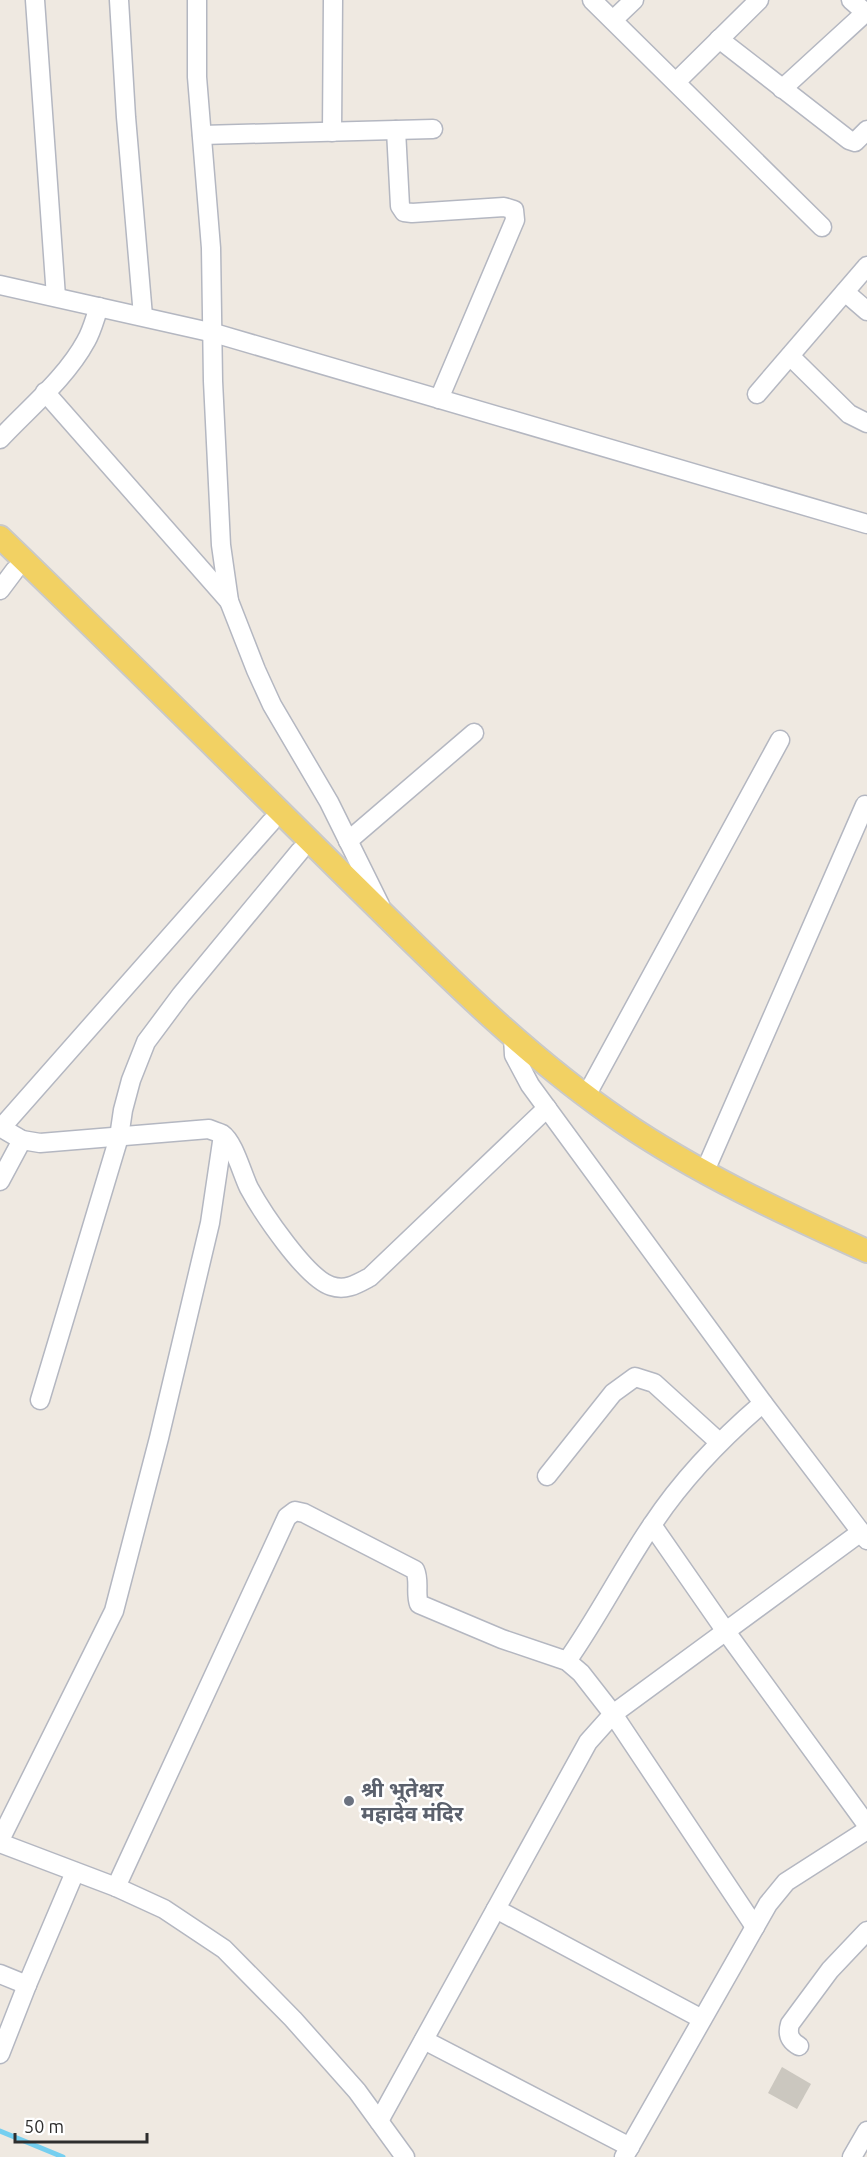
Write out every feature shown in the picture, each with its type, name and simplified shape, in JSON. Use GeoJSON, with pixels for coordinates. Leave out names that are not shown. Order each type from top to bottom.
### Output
{"type":"FeatureCollection","features":[{"type":"Feature","properties":{"kind":"main road"},"geometry":{"type":"LineString","coordinates":[[0,537],[271,822],[396,946],[613,1131],[663,1163],[867,1268]]}},
{"type":"Feature","properties":{"kind":"main road"},"geometry":{"type":"LineString","coordinates":[[7,563],[107,649],[385,915],[513,1046],[669,1153],[867,1251]]}},
{"type":"Feature","properties":{"kind":"street"},"geometry":{"type":"LineString","coordinates":[[35,0],[56,297]]}},
{"type":"Feature","properties":{"kind":"street"},"geometry":{"type":"LineString","coordinates":[[119,0],[126,117],[143,316]]}},
{"type":"Feature","properties":{"kind":"street"},"geometry":{"type":"LineString","coordinates":[[197,0],[197,77],[211,248],[213,381],[222,545],[229,601],[272,705],[329,802],[385,915]]}},
{"type":"Feature","properties":{"kind":"street"},"geometry":{"type":"LineString","coordinates":[[332,132],[333,0]]}},
{"type":"Feature","properties":{"kind":"street"},"geometry":{"type":"LineString","coordinates":[[592,0],[822,227]]}},
{"type":"Feature","properties":{"kind":"street"},"geometry":{"type":"LineString","coordinates":[[613,20],[634,0]]}},
{"type":"Feature","properties":{"kind":"street"},"geometry":{"type":"LineString","coordinates":[[676,82],[759,0]]}},
{"type":"Feature","properties":{"kind":"street"},"geometry":{"type":"LineString","coordinates":[[782,89],[866,14],[851,0]]}},
{"type":"Feature","properties":{"kind":"street"},"geometry":{"type":"LineString","coordinates":[[719,39],[849,140],[855,142],[867,130]]}},
{"type":"Feature","properties":{"kind":"street"},"geometry":{"type":"LineString","coordinates":[[202,135],[433,129]]}},
{"type":"Feature","properties":{"kind":"street"},"geometry":{"type":"LineString","coordinates":[[396,130],[400,206],[404,212],[504,207],[514,210],[515,220],[439,399]]}},
{"type":"Feature","properties":{"kind":"street"},"geometry":{"type":"LineString","coordinates":[[757,394],[867,266]]}},
{"type":"Feature","properties":{"kind":"street"},"geometry":{"type":"LineString","coordinates":[[0,285],[214,333],[867,524]]}},
{"type":"Feature","properties":{"kind":"street"},"geometry":{"type":"LineString","coordinates":[[845,292],[867,311]]}},
{"type":"Feature","properties":{"kind":"street"},"geometry":{"type":"LineString","coordinates":[[0,439],[71,362],[86,340],[99,307]]}},
{"type":"Feature","properties":{"kind":"street"},"geometry":{"type":"LineString","coordinates":[[790,356],[849,414],[867,423]]}},
{"type":"Feature","properties":{"kind":"street"},"geometry":{"type":"LineString","coordinates":[[45,392],[229,601]]}},
{"type":"Feature","properties":{"kind":"street"},"geometry":{"type":"LineString","coordinates":[[0,590],[7,563]]}},
{"type":"Feature","properties":{"kind":"street"},"geometry":{"type":"LineString","coordinates":[[348,841],[474,733]]}},
{"type":"Feature","properties":{"kind":"street"},"geometry":{"type":"LineString","coordinates":[[586,1096],[780,740]]}},
{"type":"Feature","properties":{"kind":"street"},"geometry":{"type":"LineString","coordinates":[[705,1171],[865,805]]}},
{"type":"Feature","properties":{"kind":"street"},"geometry":{"type":"LineString","coordinates":[[271,822],[1,1127],[22,1140],[40,1143],[209,1129],[223,1135],[230,1143],[250,1189],[291,1249],[312,1274],[331,1286],[349,1288],[370,1277],[547,1108]]}},
{"type":"Feature","properties":{"kind":"street"},"geometry":{"type":"LineString","coordinates":[[40,1400],[118,1137],[131,1080],[146,1042],[181,994],[300,851]]}},
{"type":"Feature","properties":{"kind":"street"},"geometry":{"type":"LineString","coordinates":[[379,2121],[588,1742],[613,1714],[864,1536],[763,1403],[530,1085],[513,1046]]}},
{"type":"Feature","properties":{"kind":"street"},"geometry":{"type":"LineString","coordinates":[[223,1135],[207,1234],[159,1438],[114,1611],[0,1842],[116,1887],[164,1909],[224,1949],[357,2091],[405,2157]]}},
{"type":"Feature","properties":{"kind":"street"},"geometry":{"type":"LineString","coordinates":[[0,1181],[22,1140]]}},
{"type":"Feature","properties":{"kind":"street"},"geometry":{"type":"LineString","coordinates":[[547,1476],[613,1393],[635,1377],[654,1383],[719,1442]]}},
{"type":"Feature","properties":{"kind":"street"},"geometry":{"type":"LineString","coordinates":[[567,1662],[591,1628],[652,1525],[684,1482],[719,1442],[763,1403]]}},
{"type":"Feature","properties":{"kind":"street"},"geometry":{"type":"LineString","coordinates":[[116,1887],[287,1517],[295,1512],[304,1513],[415,1570],[418,1576],[419,1604],[502,1639],[567,1662],[593,1686],[613,1714],[755,1928]]}},
{"type":"Feature","properties":{"kind":"street"},"geometry":{"type":"LineString","coordinates":[[652,1525],[726,1632],[867,1825]]}},
{"type":"Feature","properties":{"kind":"street"},"geometry":{"type":"LineString","coordinates":[[424,2040],[627,2152],[768,1904],[786,1882],[867,1830]]}},
{"type":"Feature","properties":{"kind":"street"},"geometry":{"type":"LineString","coordinates":[[0,2054],[75,1872]]}},
{"type":"Feature","properties":{"kind":"street"},"geometry":{"type":"LineString","coordinates":[[496,1909],[702,2019]]}},
{"type":"Feature","properties":{"kind":"street"},"geometry":{"type":"LineString","coordinates":[[798,2046],[792,2042],[788,2031],[790,2024],[830,1970],[867,1930]]}},
{"type":"Feature","properties":{"kind":"street"},"geometry":{"type":"LineString","coordinates":[[0,1974],[27,1985]]}},
{"type":"Feature","properties":{"kind":"street"},"geometry":{"type":"LineString","coordinates":[[852,2157],[867,2131]]}},
{"type":"Feature","properties":{"kind":"building"},"geometry":{"type":"Polygon","coordinates":[[[782,2067],[811,2084],[797,2109],[768,2093],[782,2067]]]}},
{"type":"Feature","properties":{"kind":"waterway"},"geometry":{"type":"LineString","coordinates":[[0,2131],[63,2157]]}},
{"type":"Feature","properties":{"kind":"place","name":"श्री भूतेश्वर महादेव मंदिर"},"geometry":{"type":"Point","coordinates":[349,1801]}}]}
